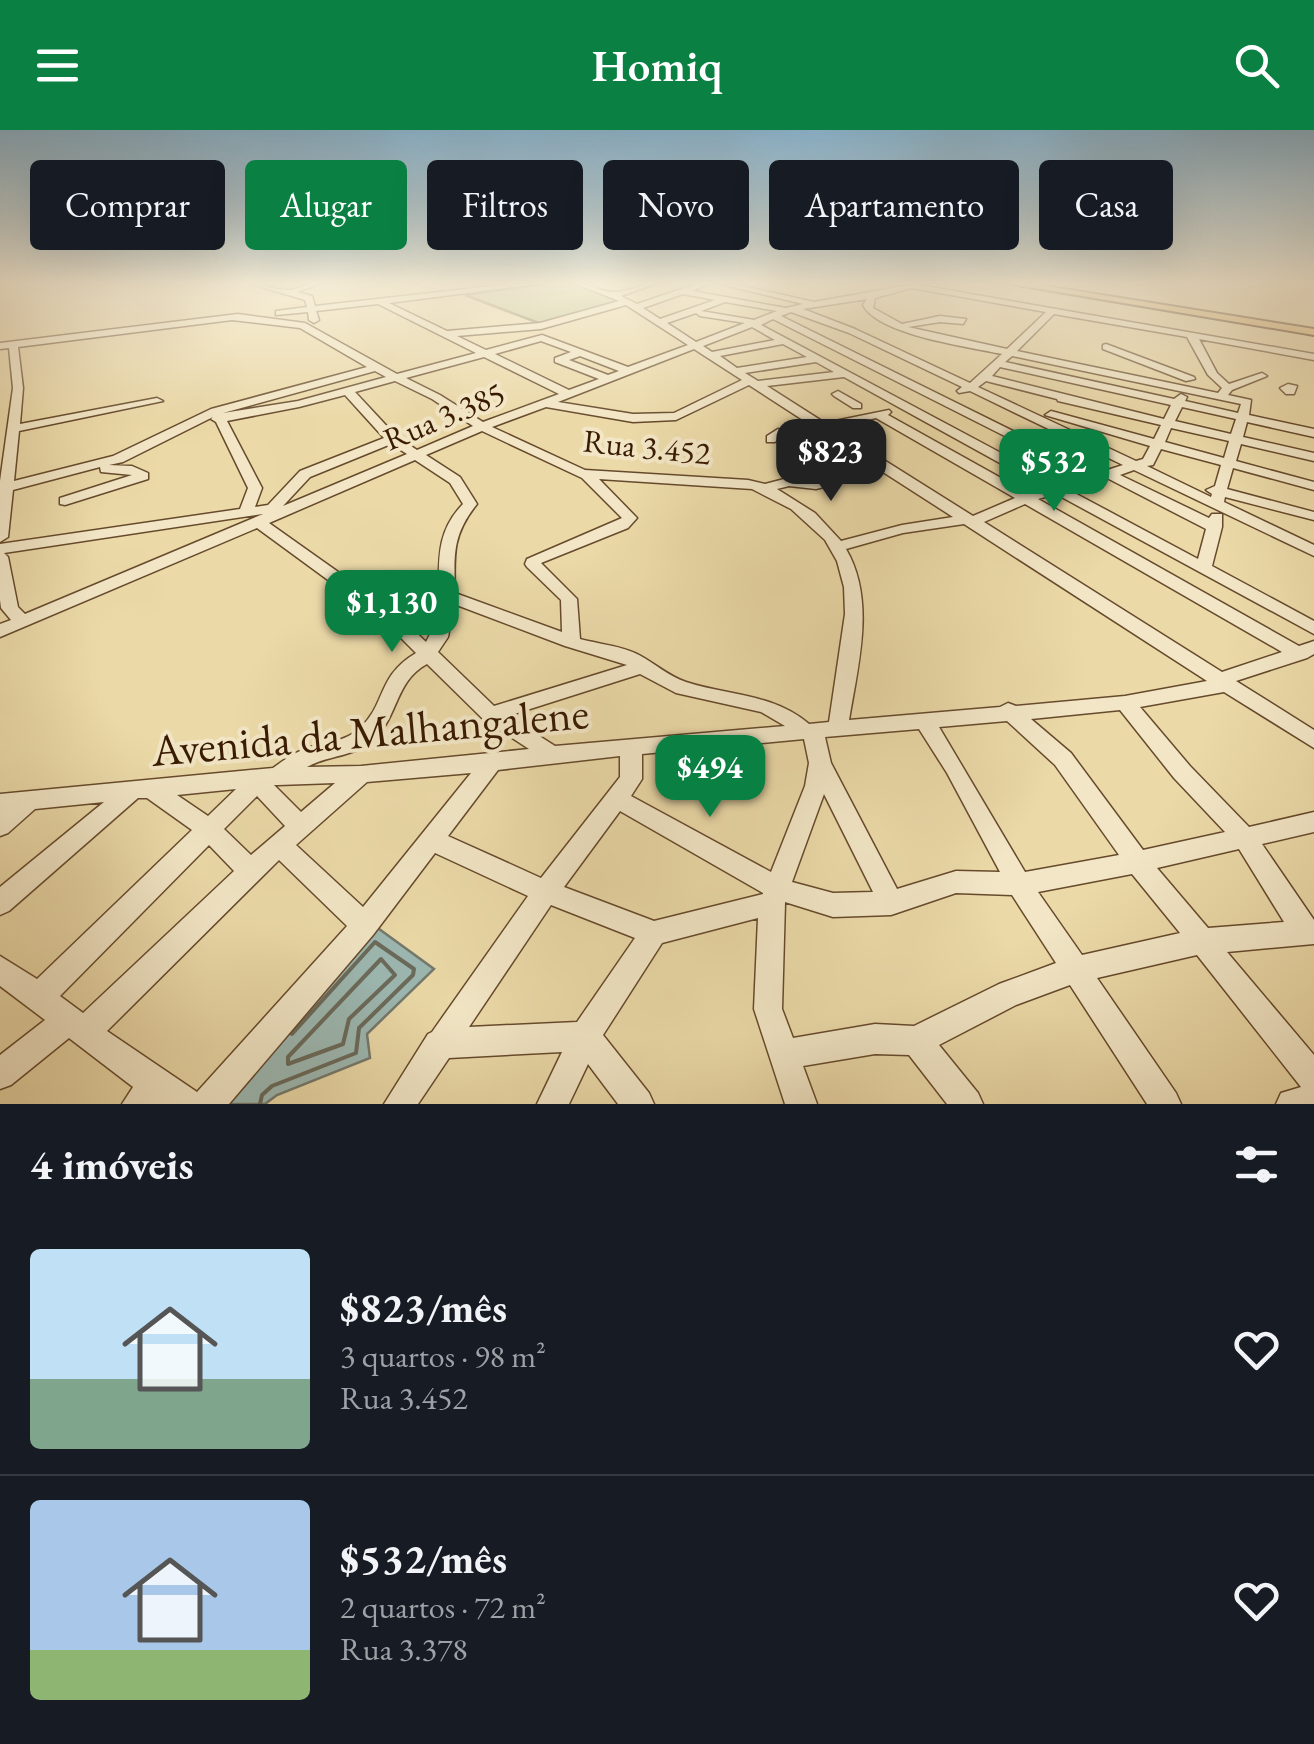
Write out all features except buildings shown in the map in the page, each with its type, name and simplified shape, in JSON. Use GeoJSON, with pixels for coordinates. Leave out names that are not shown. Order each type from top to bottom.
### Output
{"type":"FeatureCollection","features":[{"type":"Feature","properties":{"kind":"street"},"geometry":{"type":"LineString","coordinates":[[0,537],[2,489],[18,370],[6,345],[141,328]]}},
{"type":"Feature","properties":{"kind":"street","name":"Rua 3.452"},"geometry":{"type":"LineString","coordinates":[[308,328],[482,427],[587,475],[724,482],[764,489],[805,512],[840,546]]}},
{"type":"Feature","properties":{"kind":"street"},"geometry":{"type":"LineString","coordinates":[[434,328],[571,395]]}},
{"type":"Feature","properties":{"kind":"street"},"geometry":{"type":"LineString","coordinates":[[446,334],[512,328]]}},
{"type":"Feature","properties":{"kind":"street"},"geometry":{"type":"LineString","coordinates":[[666,328],[1314,740]]}},
{"type":"Feature","properties":{"kind":"street","name":"Rua 3.385"},"geometry":{"type":"LineString","coordinates":[[0,631],[11,613],[421,455],[482,427],[745,328]]}},
{"type":"Feature","properties":{"kind":"street"},"geometry":{"type":"LineString","coordinates":[[764,328],[1314,628]]}},
{"type":"Feature","properties":{"kind":"street"},"geometry":{"type":"LineString","coordinates":[[800,328],[938,399],[1215,527]]}},
{"type":"Feature","properties":{"kind":"street"},"geometry":{"type":"LineString","coordinates":[[845,328],[1041,418],[1138,468],[1219,501],[1314,516]]}},
{"type":"Feature","properties":{"kind":"street"},"geometry":{"type":"LineString","coordinates":[[712,355],[862,328]]}},
{"type":"Feature","properties":{"kind":"street"},"geometry":{"type":"LineString","coordinates":[[904,328],[1185,387],[1224,392],[1262,376]]}},
{"type":"Feature","properties":{"kind":"street"},"geometry":{"type":"LineString","coordinates":[[822,427],[972,388],[1033,328]]}},
{"type":"Feature","properties":{"kind":"street"},"geometry":{"type":"LineString","coordinates":[[1150,328],[1314,356]]}},
{"type":"Feature","properties":{"kind":"street"},"geometry":{"type":"LineString","coordinates":[[1189,335],[1203,349],[1208,372],[1224,392]]}},
{"type":"Feature","properties":{"kind":"street"},"geometry":{"type":"LineString","coordinates":[[216,415],[283,408],[401,380],[544,338],[631,372]]}},
{"type":"Feature","properties":{"kind":"street"},"geometry":{"type":"LineString","coordinates":[[955,341],[943,350],[958,354]]}},
{"type":"Feature","properties":{"kind":"street"},"geometry":{"type":"LineString","coordinates":[[597,347],[560,360],[609,379]]}},
{"type":"Feature","properties":{"kind":"street"},"geometry":{"type":"LineString","coordinates":[[1106,347],[1162,368],[1176,368],[1247,402],[1203,569]]}},
{"type":"Feature","properties":{"kind":"street"},"geometry":{"type":"LineString","coordinates":[[735,371],[851,354]]}},
{"type":"Feature","properties":{"kind":"street"},"geometry":{"type":"LineString","coordinates":[[540,382],[620,356]]}},
{"type":"Feature","properties":{"kind":"street"},"geometry":{"type":"LineString","coordinates":[[549,404],[633,418],[676,416],[753,382],[922,365],[934,356]]}},
{"type":"Feature","properties":{"kind":"street"},"geometry":{"type":"LineString","coordinates":[[996,363],[1314,432]]}},
{"type":"Feature","properties":{"kind":"street"},"geometry":{"type":"LineString","coordinates":[[81,472],[216,415],[376,368]]}},
{"type":"Feature","properties":{"kind":"street"},"geometry":{"type":"LineString","coordinates":[[943,450],[1041,418],[1087,368]]}},
{"type":"Feature","properties":{"kind":"street"},"geometry":{"type":"LineString","coordinates":[[1157,381],[1176,368]]}},
{"type":"Feature","properties":{"kind":"street"},"geometry":{"type":"LineString","coordinates":[[3,372],[18,370]]}},
{"type":"Feature","properties":{"kind":"street"},"geometry":{"type":"LineString","coordinates":[[984,378],[1314,457]]}},
{"type":"Feature","properties":{"kind":"street"},"geometry":{"type":"LineString","coordinates":[[801,1104],[768,1008],[775,896],[803,828],[820,763],[818,729],[853,602],[852,575],[840,546],[902,529],[970,520],[1026,498],[1138,468],[1159,447],[1185,387]]}},
{"type":"Feature","properties":{"kind":"street"},"geometry":{"type":"LineString","coordinates":[[39,997],[265,779],[298,761],[344,750],[367,734],[392,697],[404,668],[426,655],[440,630],[448,596],[448,532],[470,504],[455,480],[392,439],[348,391]]}},
{"type":"Feature","properties":{"kind":"street"},"geometry":{"type":"LineString","coordinates":[[838,394],[856,406]]}},
{"type":"Feature","properties":{"kind":"street"},"geometry":{"type":"LineString","coordinates":[[13,428],[157,401]]}},
{"type":"Feature","properties":{"kind":"street"},"geometry":{"type":"LineString","coordinates":[[878,414],[1307,650]]}},
{"type":"Feature","properties":{"kind":"street"},"geometry":{"type":"LineString","coordinates":[[216,415],[254,488],[272,535],[357,590],[490,714],[552,754]]}},
{"type":"Feature","properties":{"kind":"street"},"geometry":{"type":"LineString","coordinates":[[1041,418],[1314,486]]}},
{"type":"Feature","properties":{"kind":"street"},"geometry":{"type":"LineString","coordinates":[[64,520],[265,514],[305,474],[392,439]]}},
{"type":"Feature","properties":{"kind":"street"},"geometry":{"type":"LineString","coordinates":[[0,549],[64,520],[143,476],[118,468],[2,489]]}},
{"type":"Feature","properties":{"kind":"street"},"geometry":{"type":"LineString","coordinates":[[764,489],[788,482],[816,485],[885,468]]}},
{"type":"Feature","properties":{"kind":"street"},"geometry":{"type":"LineString","coordinates":[[64,520],[65,475]]}},
{"type":"Feature","properties":{"kind":"street"},"geometry":{"type":"LineString","coordinates":[[570,642],[569,599],[533,564],[623,525],[630,518],[587,475]]}},
{"type":"Feature","properties":{"kind":"street"},"geometry":{"type":"LineString","coordinates":[[1178,480],[1314,551]]}},
{"type":"Feature","properties":{"kind":"street"},"geometry":{"type":"LineString","coordinates":[[0,557],[11,613]]}},
{"type":"Feature","properties":{"kind":"street"},"geometry":{"type":"LineString","coordinates":[[448,596],[570,642],[632,659],[670,685],[692,693],[776,710],[818,729]]}},
{"type":"Feature","properties":{"kind":"street","name":"Avenida da Malhangalene"},"geometry":{"type":"LineString","coordinates":[[0,803],[491,763],[1008,710],[1125,703],[1220,683],[1307,650]]}},
{"type":"Feature","properties":{"kind":"street"},"geometry":{"type":"LineString","coordinates":[[490,714],[642,666]]}},
{"type":"Feature","properties":{"kind":"street"},"geometry":{"type":"LineString","coordinates":[[783,1055],[875,1039],[916,1041],[1009,994],[1078,969],[1203,941],[1309,932],[1244,837],[1182,772],[1125,703]]}},
{"type":"Feature","properties":{"kind":"street"},"geometry":{"type":"LineString","coordinates":[[1008,710],[1063,759],[1137,861],[1314,1079]]}},
{"type":"Feature","properties":{"kind":"street"},"geometry":{"type":"LineString","coordinates":[[924,720],[955,768],[1018,884],[1165,1104]]}},
{"type":"Feature","properties":{"kind":"street"},"geometry":{"type":"LineString","coordinates":[[400,1104],[546,892],[631,779],[632,749]]}},
{"type":"Feature","properties":{"kind":"street"},"geometry":{"type":"LineString","coordinates":[[208,1104],[364,926],[491,763]]}},
{"type":"Feature","properties":{"kind":"street"},"geometry":{"type":"LineString","coordinates":[[820,763],[891,903]]}},
{"type":"Feature","properties":{"kind":"street"},"geometry":{"type":"LineString","coordinates":[[0,1074],[77,1026],[361,774]]}},
{"type":"Feature","properties":{"kind":"street"},"geometry":{"type":"LineString","coordinates":[[265,779],[301,826]]}},
{"type":"Feature","properties":{"kind":"street"},"geometry":{"type":"LineString","coordinates":[[0,903],[142,791],[210,830],[250,871]]}},
{"type":"Feature","properties":{"kind":"street"},"geometry":{"type":"LineString","coordinates":[[616,798],[775,896],[821,904],[891,903],[956,882],[1018,884],[1314,822]]}},
{"type":"Feature","properties":{"kind":"street"},"geometry":{"type":"LineString","coordinates":[[0,826],[30,800]]}},
{"type":"Feature","properties":{"kind":"street"},"geometry":{"type":"LineString","coordinates":[[432,840],[546,892],[654,933],[775,896]]}},
{"type":"Feature","properties":{"kind":"street"},"geometry":{"type":"LineString","coordinates":[[280,845],[364,926]]}},
{"type":"Feature","properties":{"kind":"street"},"geometry":{"type":"LineString","coordinates":[[553,1104],[586,1036],[654,933]]}},
{"type":"Feature","properties":{"kind":"street"},"geometry":{"type":"LineString","coordinates":[[0,969],[77,1026],[147,1095],[187,1104]]}},
{"type":"Feature","properties":{"kind":"street"},"geometry":{"type":"LineString","coordinates":[[438,1044],[586,1036]]}},
{"type":"Feature","properties":{"kind":"street"},"geometry":{"type":"LineString","coordinates":[[586,1036],[638,1104]]}},
{"type":"Feature","properties":{"kind":"street"},"geometry":{"type":"LineString","coordinates":[[916,1041],[967,1104]]}},
{"type":"Feature","properties":{"kind":"street"},"geometry":{"type":"LineString","coordinates":[[1292,1104],[1314,1100]]}},
{"type":"Feature","properties":{"kind":"water"},"geometry":{"type":"Polygon","coordinates":[[[375,926],[434,969],[367,1034],[370,1058],[277,1095],[265,1104],[218,1104],[375,926]]]}}]}
